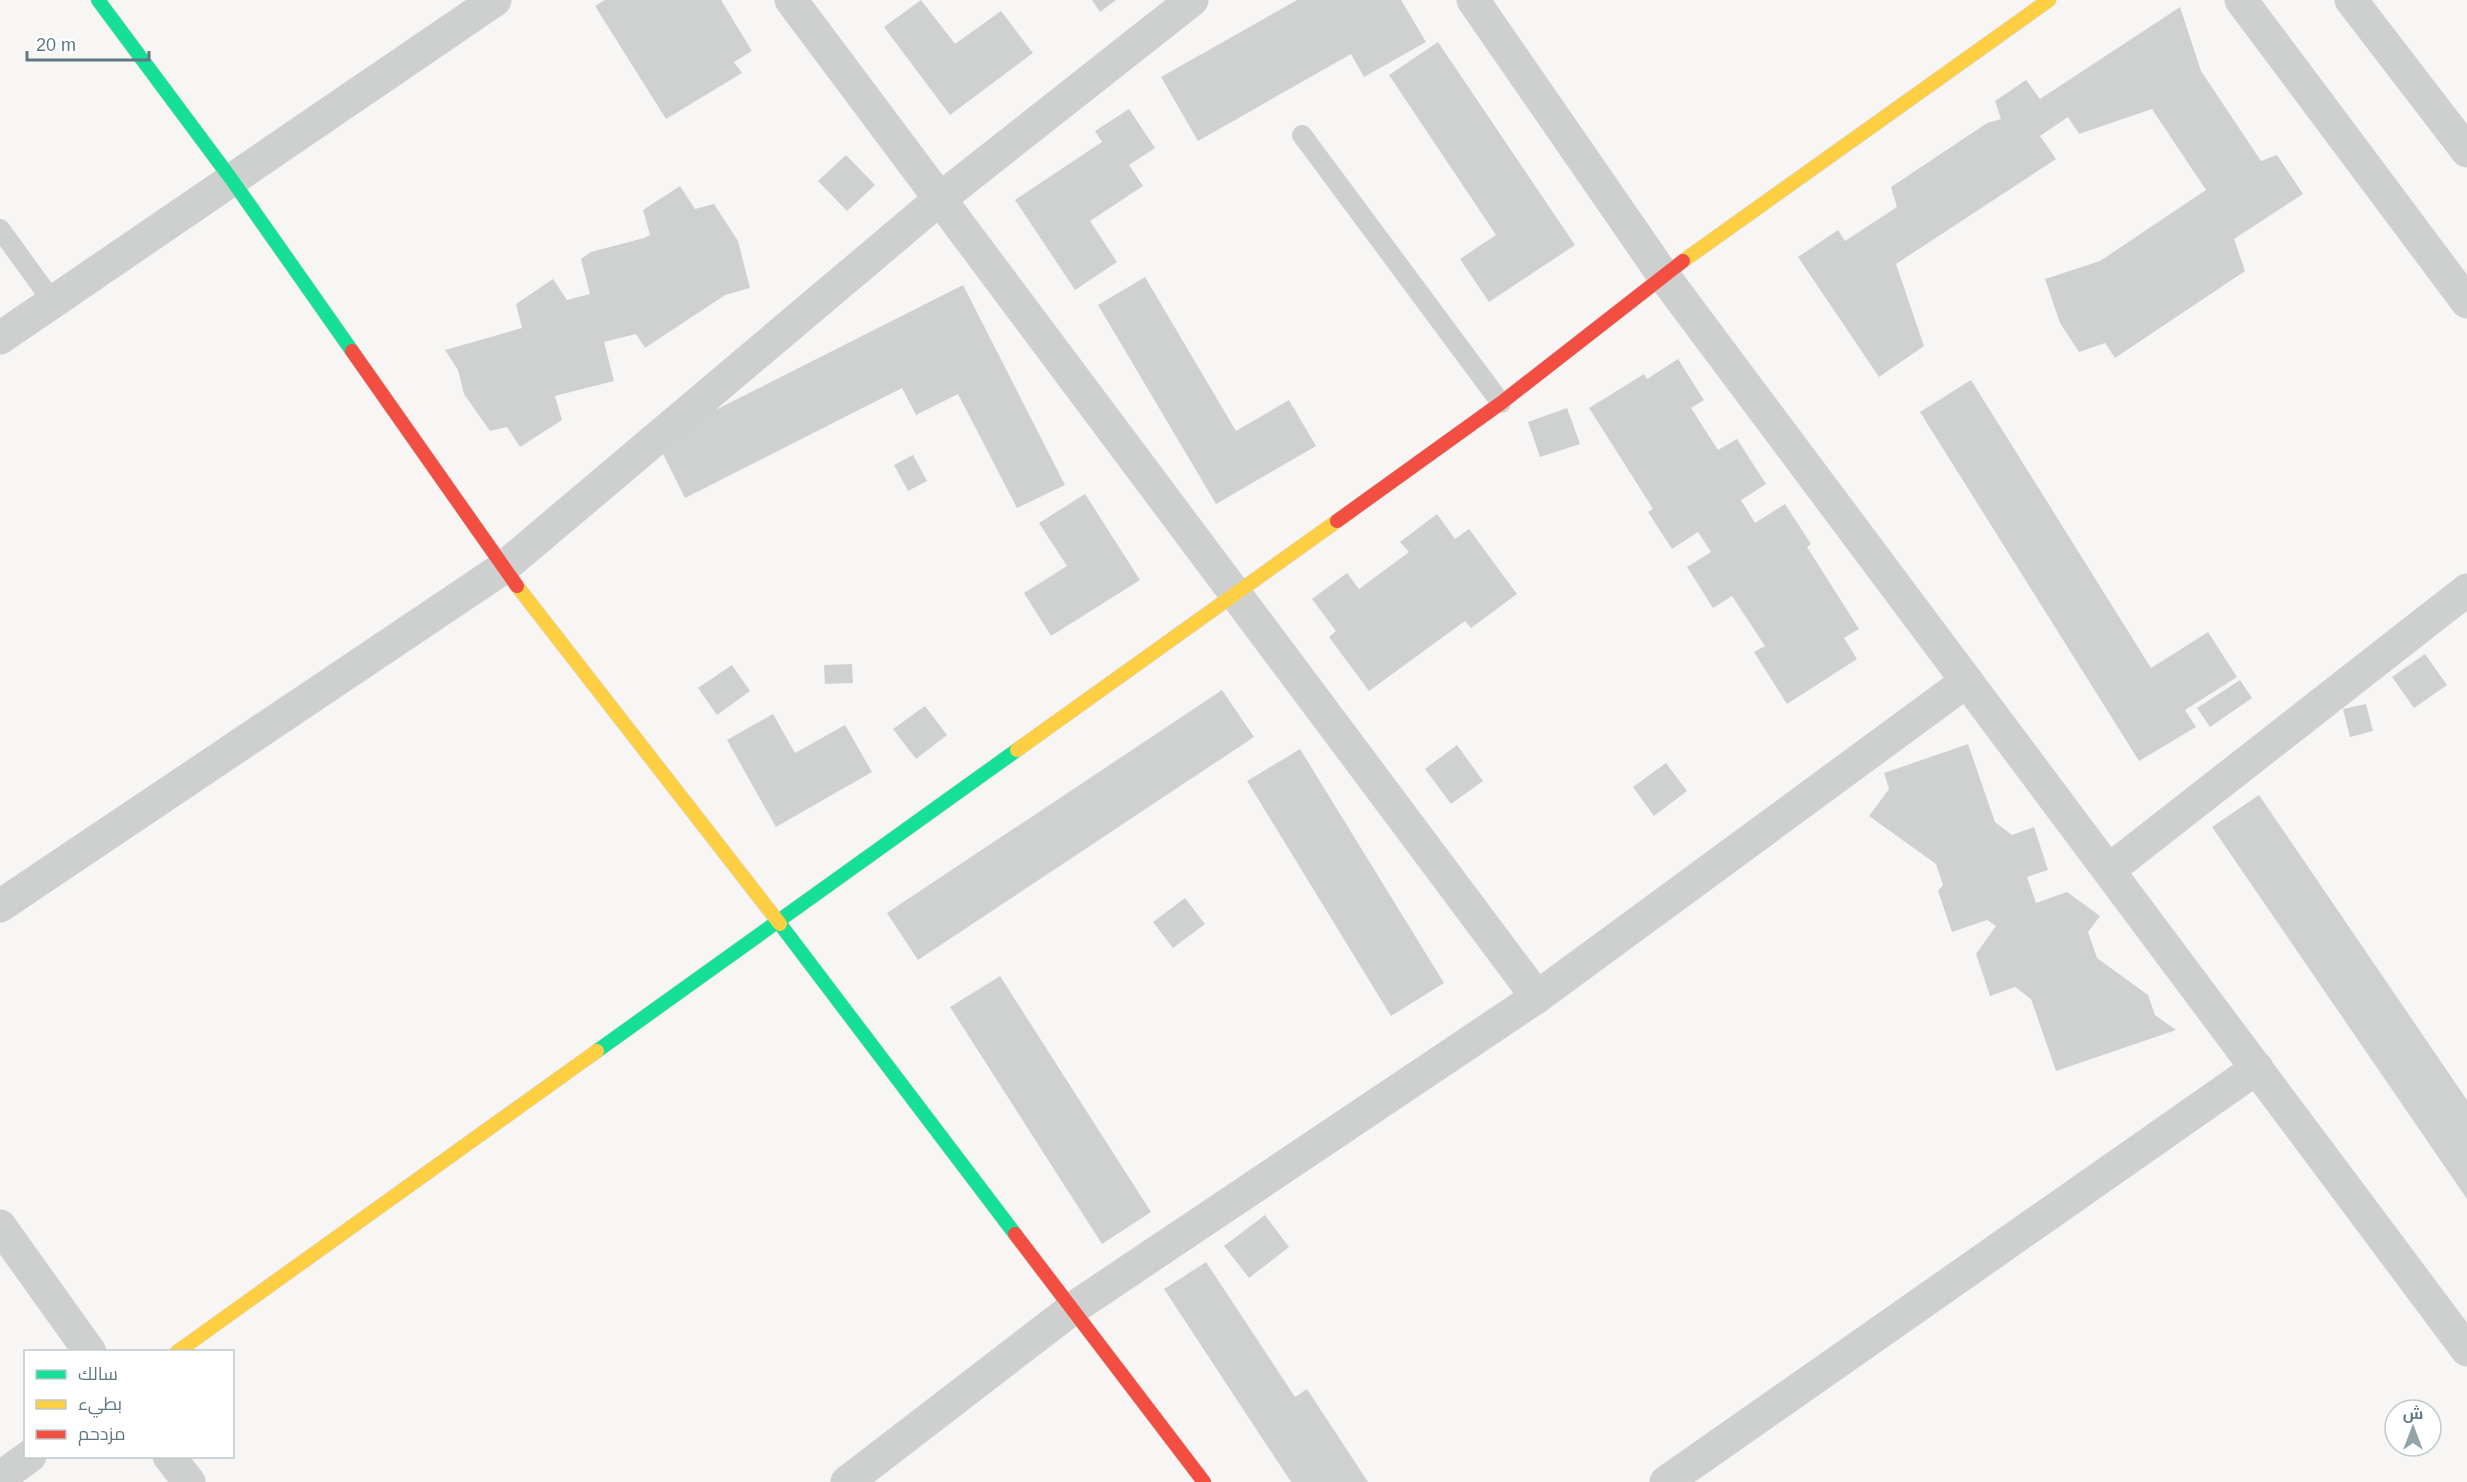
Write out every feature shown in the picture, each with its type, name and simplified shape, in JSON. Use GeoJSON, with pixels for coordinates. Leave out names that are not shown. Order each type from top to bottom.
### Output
{"type":"FeatureCollection","features":[{"type":"Feature","properties":{"kind":"street"},"geometry":{"type":"LineString","coordinates":[[98,0],[232,180],[503,568],[778,922],[1204,1482]]}},
{"type":"Feature","properties":{"kind":"street"},"geometry":{"type":"LineString","coordinates":[[0,338],[495,0]]}},
{"type":"Feature","properties":{"kind":"street"},"geometry":{"type":"LineString","coordinates":[[791,0],[1537,997]]}},
{"type":"Feature","properties":{"kind":"street"},"geometry":{"type":"LineString","coordinates":[[0,906],[503,568],[941,198],[1192,0]]}},
{"type":"Feature","properties":{"kind":"street"},"geometry":{"type":"LineString","coordinates":[[1473,0],[1663,275],[2467,1350]]}},
{"type":"Feature","properties":{"kind":"street"},"geometry":{"type":"LineString","coordinates":[[180,1350],[1501,403],[1663,275],[2049,0]]}},
{"type":"Feature","properties":{"kind":"street"},"geometry":{"type":"LineString","coordinates":[[2241,0],[2467,302]]}},
{"type":"Feature","properties":{"kind":"street"},"geometry":{"type":"LineString","coordinates":[[2351,0],[2467,151]]}},
{"type":"Feature","properties":{"kind":"street"},"geometry":{"type":"LineString","coordinates":[[2109,870],[2467,590]]}},
{"type":"Feature","properties":{"kind":"street"},"geometry":{"type":"LineString","coordinates":[[847,1482],[1072,1309],[1537,997],[1967,681]]}},
{"type":"Feature","properties":{"kind":"street"},"geometry":{"type":"LineString","coordinates":[[1666,1482],[2257,1068]]}},
{"type":"Feature","properties":{"kind":"street"},"geometry":{"type":"LineString","coordinates":[[0,1226],[89,1350]]}},
{"type":"Feature","properties":{"kind":"street"},"geometry":{"type":"LineString","coordinates":[[0,1478],[27,1458]]}},
{"type":"Feature","properties":{"kind":"street"},"geometry":{"type":"LineString","coordinates":[[171,1458],[189,1482]]}},
{"type":"Feature","properties":{"kind":"lane"},"geometry":{"type":"LineString","coordinates":[[1302,135],[1501,403]]}},
{"type":"Feature","properties":{"kind":"lane"},"geometry":{"type":"LineString","coordinates":[[0,229],[53,302]]}},
{"type":"Feature","properties":{"kind":"building"},"geometry":{"type":"Polygon","coordinates":[[[605,0],[721,0],[752,51],[734,62],[742,73],[666,119],[595,6],[605,0]]]}},
{"type":"Feature","properties":{"kind":"building"},"geometry":{"type":"Polygon","coordinates":[[[921,0],[955,44],[1001,11],[1033,53],[950,115],[884,27],[921,0]]]}},
{"type":"Feature","properties":{"kind":"building"},"geometry":{"type":"Polygon","coordinates":[[[1092,0],[1116,0],[1100,12],[1092,0]]]}},
{"type":"Feature","properties":{"kind":"building"},"geometry":{"type":"Polygon","coordinates":[[[1297,0],[1401,0],[1426,42],[1364,77],[1351,54],[1198,141],[1161,77],[1297,0]]]}},
{"type":"Feature","properties":{"kind":"building"},"geometry":{"type":"Polygon","coordinates":[[[2180,7],[2201,71],[2261,161],[2277,155],[2303,194],[2234,239],[2245,271],[2115,358],[2105,343],[2079,352],[2060,323],[2045,279],[2100,261],[2206,190],[2152,109],[2079,134],[2068,117],[2040,136],[2056,159],[1896,264],[1924,346],[1879,377],[1798,257],[1838,230],[1845,241],[1897,207],[1891,187],[1987,123],[2001,119],[1995,101],[2026,80],[2040,99],[2180,7]]]}},
{"type":"Feature","properties":{"kind":"building"},"geometry":{"type":"Polygon","coordinates":[[[1438,42],[1575,245],[1489,302],[1460,259],[1496,235],[1389,75],[1438,42]]]}},
{"type":"Feature","properties":{"kind":"building"},"geometry":{"type":"Polygon","coordinates":[[[1129,109],[1155,148],[1129,165],[1143,186],[1090,221],[1117,262],[1075,290],[1015,200],[1102,142],[1095,131],[1129,109]]]}},
{"type":"Feature","properties":{"kind":"building"},"geometry":{"type":"Polygon","coordinates":[[[846,155],[875,185],[847,211],[818,181],[846,155]]]}},
{"type":"Feature","properties":{"kind":"building"},"geometry":{"type":"Polygon","coordinates":[[[680,186],[695,209],[714,204],[738,241],[750,288],[725,295],[645,348],[636,334],[604,342],[614,381],[555,396],[562,420],[520,447],[507,427],[490,431],[464,394],[458,370],[445,350],[522,328],[516,304],[553,279],[567,300],[590,294],[581,259],[591,252],[650,235],[643,210],[680,186]]]}},
{"type":"Feature","properties":{"kind":"building"},"geometry":{"type":"Polygon","coordinates":[[[1145,277],[1236,431],[1289,400],[1316,446],[1216,504],[1098,305],[1145,277]]]}},
{"type":"Feature","properties":{"kind":"building"},"geometry":{"type":"Polygon","coordinates":[[[963,285],[1065,485],[1017,508],[958,394],[916,415],[902,388],[685,498],[656,440],[963,285]]]}},
{"type":"Feature","properties":{"kind":"building"},"geometry":{"type":"Polygon","coordinates":[[[1678,359],[1704,400],[1691,408],[1718,450],[1737,439],[1766,484],[1741,500],[1755,523],[1785,504],[1811,544],[1807,547],[1859,629],[1844,638],[1857,659],[1787,704],[1754,652],[1765,646],[1732,596],[1713,608],[1687,567],[1711,552],[1698,532],[1672,549],[1648,512],[1653,509],[1589,408],[1644,374],[1647,379],[1678,359]]]}},
{"type":"Feature","properties":{"kind":"building"},"geometry":{"type":"Polygon","coordinates":[[[1971,380],[2151,668],[2208,632],[2237,677],[2185,710],[2196,727],[2139,761],[1920,412],[1971,380]]]}},
{"type":"Feature","properties":{"kind":"building"},"geometry":{"type":"Polygon","coordinates":[[[1567,408],[1580,444],[1540,457],[1528,422],[1567,408]]]}},
{"type":"Feature","properties":{"kind":"building"},"geometry":{"type":"Polygon","coordinates":[[[913,455],[927,481],[908,491],[894,465],[913,455]]]}},
{"type":"Feature","properties":{"kind":"building"},"geometry":{"type":"Polygon","coordinates":[[[1085,494],[1140,580],[1051,636],[1024,593],[1067,566],[1039,523],[1085,494]]]}},
{"type":"Feature","properties":{"kind":"building"},"geometry":{"type":"Polygon","coordinates":[[[1437,514],[1455,539],[1469,529],[1517,594],[1471,628],[1465,621],[1369,691],[1329,637],[1336,631],[1312,599],[1347,573],[1359,589],[1409,552],[1400,542],[1437,514]]]}},
{"type":"Feature","properties":{"kind":"building"},"geometry":{"type":"Polygon","coordinates":[[[2425,654],[2447,685],[2414,708],[2392,677],[2425,654]]]}},
{"type":"Feature","properties":{"kind":"building"},"geometry":{"type":"Polygon","coordinates":[[[852,664],[853,683],[825,684],[824,665],[852,664]]]}},
{"type":"Feature","properties":{"kind":"building"},"geometry":{"type":"Polygon","coordinates":[[[732,665],[750,691],[717,715],[698,688],[732,665]]]}},
{"type":"Feature","properties":{"kind":"building"},"geometry":{"type":"Polygon","coordinates":[[[2240,680],[2252,698],[2210,727],[2197,708],[2240,680]]]}},
{"type":"Feature","properties":{"kind":"building"},"geometry":{"type":"Polygon","coordinates":[[[1222,690],[1254,737],[918,960],[887,913],[1222,690]]]}},
{"type":"Feature","properties":{"kind":"building"},"geometry":{"type":"Polygon","coordinates":[[[2366,704],[2373,731],[2350,737],[2343,709],[2366,704]]]}},
{"type":"Feature","properties":{"kind":"building"},"geometry":{"type":"Polygon","coordinates":[[[925,706],[947,735],[916,759],[893,729],[925,706]]]}},
{"type":"Feature","properties":{"kind":"building"},"geometry":{"type":"Polygon","coordinates":[[[773,714],[795,753],[845,725],[872,772],[776,827],[727,740],[773,714]]]}},
{"type":"Feature","properties":{"kind":"building"},"geometry":{"type":"Polygon","coordinates":[[[1968,744],[1995,822],[2012,835],[2034,827],[2048,870],[2027,877],[2036,903],[2067,892],[2100,916],[2088,932],[2097,958],[2148,995],[2155,1015],[2176,1030],[2056,1071],[2031,999],[2015,987],[1990,996],[1976,954],[1996,926],[1987,920],[1952,932],[1938,891],[1943,885],[1936,864],[1869,816],[1889,789],[1884,773],[1968,744]]]}},
{"type":"Feature","properties":{"kind":"building"},"geometry":{"type":"Polygon","coordinates":[[[1457,745],[1483,781],[1451,804],[1425,769],[1457,745]]]}},
{"type":"Feature","properties":{"kind":"building"},"geometry":{"type":"Polygon","coordinates":[[[1300,749],[1444,983],[1391,1016],[1247,781],[1300,749]]]}},
{"type":"Feature","properties":{"kind":"building"},"geometry":{"type":"Polygon","coordinates":[[[1666,763],[1687,791],[1654,816],[1633,787],[1666,763]]]}},
{"type":"Feature","properties":{"kind":"building"},"geometry":{"type":"Polygon","coordinates":[[[2259,795],[2467,1100],[2467,1199],[2212,827],[2259,795]]]}},
{"type":"Feature","properties":{"kind":"building"},"geometry":{"type":"Polygon","coordinates":[[[1185,898],[1205,924],[1173,948],[1153,922],[1185,898]]]}},
{"type":"Feature","properties":{"kind":"building"},"geometry":{"type":"Polygon","coordinates":[[[1000,976],[1151,1212],[1102,1244],[950,1007],[1000,976]]]}},
{"type":"Feature","properties":{"kind":"building"},"geometry":{"type":"Polygon","coordinates":[[[1265,1215],[1289,1247],[1249,1278],[1224,1246],[1265,1215]]]}},
{"type":"Feature","properties":{"kind":"building"},"geometry":{"type":"Polygon","coordinates":[[[1206,1262],[1295,1397],[1307,1389],[1368,1482],[1291,1482],[1164,1289],[1206,1262]]]}},
{"type":"Feature","properties":{"kind":"traffic: fast"},"geometry":{"type":"LineString","coordinates":[[98,0],[232,180],[352,351]]}},
{"type":"Feature","properties":{"kind":"traffic: fast"},"geometry":{"type":"LineString","coordinates":[[597,1051],[1017,750]]}},
{"type":"Feature","properties":{"kind":"traffic: fast"},"geometry":{"type":"LineString","coordinates":[[780,924],[1015,1234]]}},
{"type":"Feature","properties":{"kind":"traffic: slow"},"geometry":{"type":"LineString","coordinates":[[1683,261],[2049,0]]}},
{"type":"Feature","properties":{"kind":"traffic: slow"},"geometry":{"type":"LineString","coordinates":[[1017,750],[1337,521]]}},
{"type":"Feature","properties":{"kind":"traffic: slow"},"geometry":{"type":"LineString","coordinates":[[517,586],[780,924]]}},
{"type":"Feature","properties":{"kind":"traffic: slow"},"geometry":{"type":"LineString","coordinates":[[180,1350],[597,1051]]}},
{"type":"Feature","properties":{"kind":"traffic: jam"},"geometry":{"type":"LineString","coordinates":[[1337,521],[1501,403],[1683,261]]}},
{"type":"Feature","properties":{"kind":"traffic: jam"},"geometry":{"type":"LineString","coordinates":[[352,351],[517,586]]}},
{"type":"Feature","properties":{"kind":"traffic: jam"},"geometry":{"type":"LineString","coordinates":[[1015,1234],[1204,1482]]}}]}
